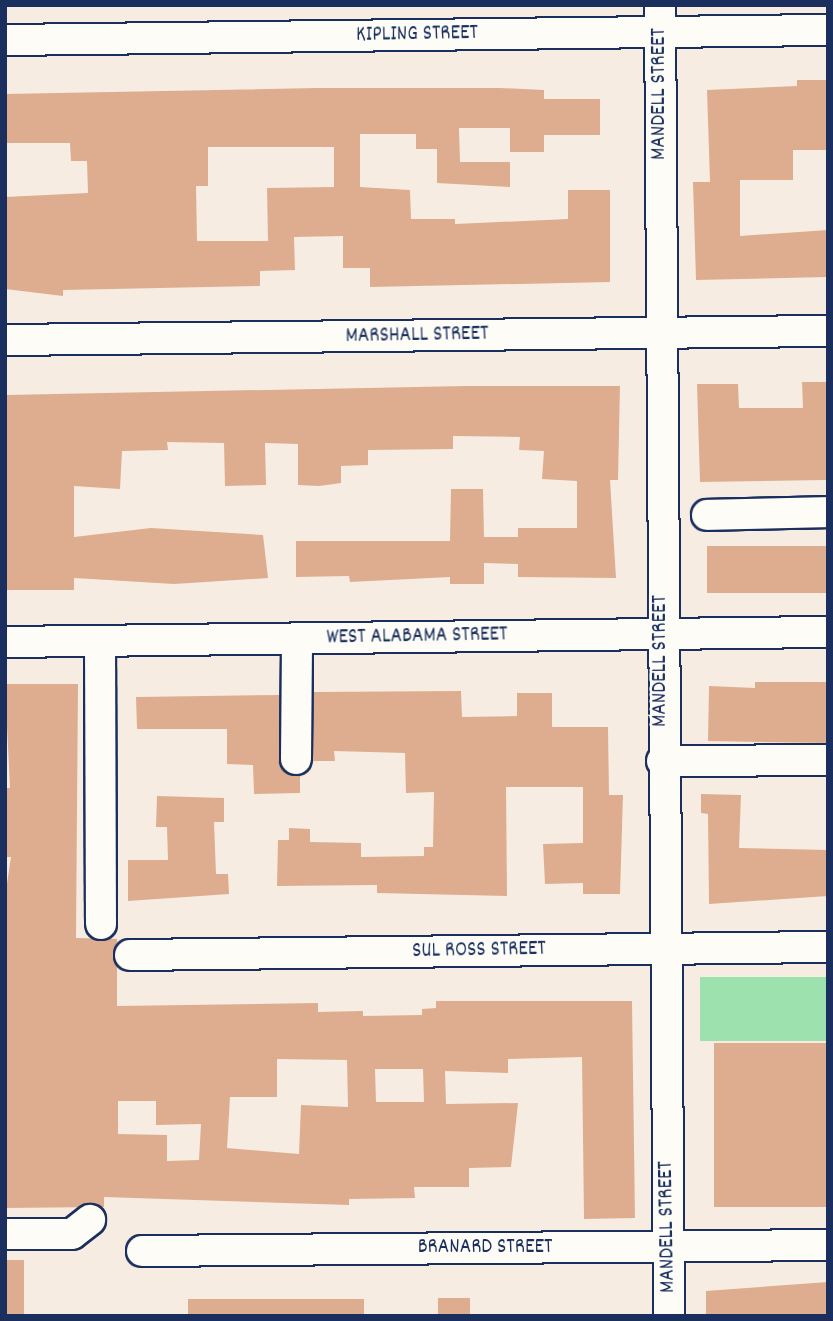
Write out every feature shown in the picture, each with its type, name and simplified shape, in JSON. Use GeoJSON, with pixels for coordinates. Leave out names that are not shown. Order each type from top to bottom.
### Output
{"type":"FeatureCollection","features":[{"type":"Feature","properties":{"kind":"street","name":"KIPLING STREET"},"geometry":{"type":"LineString","coordinates":[[5,40],[660,19],[828,30]]}},
{"type":"Feature","properties":{"kind":"street","name":"MANDELL STREET"},"geometry":{"type":"LineString","coordinates":[[660,19],[663,333],[660,634],[669,1316]]}},
{"type":"Feature","properties":{"kind":"street","name":"MARSHALL STREET"},"geometry":{"type":"LineString","coordinates":[[5,340],[828,331]]}},
{"type":"Feature","properties":{"kind":"street"},"geometry":{"type":"LineString","coordinates":[[707,515],[828,512]]}},
{"type":"Feature","properties":{"kind":"street","name":"WEST ALABAMA STREET"},"geometry":{"type":"LineString","coordinates":[[5,642],[828,632]]}},
{"type":"Feature","properties":{"kind":"street"},"geometry":{"type":"LineString","coordinates":[[296,759],[297,639]]}},
{"type":"Feature","properties":{"kind":"street"},"geometry":{"type":"LineString","coordinates":[[100,641],[101,924]]}},
{"type":"Feature","properties":{"kind":"street"},"geometry":{"type":"LineString","coordinates":[[662,761],[828,760]]}},
{"type":"Feature","properties":{"kind":"street","name":"SUL ROSS STREET"},"geometry":{"type":"LineString","coordinates":[[130,956],[828,947]]}},
{"type":"Feature","properties":{"kind":"street"},"geometry":{"type":"LineString","coordinates":[[5,1234],[72,1234],[90,1220]]}},
{"type":"Feature","properties":{"kind":"street","name":"BRANARD STREET"},"geometry":{"type":"LineString","coordinates":[[142,1251],[828,1245]]}},
{"type":"Feature","properties":{"kind":"green space"},"geometry":{"type":"Polygon","coordinates":[[[700,977],[828,977],[828,1041],[700,1041],[700,977]]]}},
{"type":"Feature","properties":{"kind":"building"},"geometry":{"type":"Polygon","coordinates":[[[797,80],[828,80],[828,150],[793,150],[793,180],[740,180],[740,236],[828,230],[828,277],[696,280],[693,182],[710,182],[707,90],[797,86],[797,80]]]}},
{"type":"Feature","properties":{"kind":"building"},"geometry":{"type":"Polygon","coordinates":[[[317,88],[500,88],[544,90],[544,99],[600,99],[600,135],[544,135],[544,152],[510,152],[510,128],[459,128],[460,162],[510,162],[510,187],[437,183],[437,149],[416,149],[416,134],[360,134],[360,187],[410,190],[411,219],[455,219],[455,224],[568,219],[568,190],[610,190],[610,282],[370,287],[370,268],[343,268],[343,236],[294,237],[295,270],[260,271],[260,286],[63,290],[63,296],[5,289],[5,197],[88,193],[87,161],[71,161],[70,143],[5,143],[5,94],[317,88]],[[208,147],[208,186],[196,186],[197,241],[268,241],[267,188],[334,187],[334,147],[208,147]]]}},
{"type":"Feature","properties":{"kind":"building"},"geometry":{"type":"Polygon","coordinates":[[[802,382],[828,382],[826,480],[700,482],[697,384],[738,384],[739,408],[803,408],[802,382]]]}},
{"type":"Feature","properties":{"kind":"building"},"geometry":{"type":"Polygon","coordinates":[[[466,386],[620,386],[618,480],[610,480],[616,578],[518,577],[518,564],[484,563],[484,584],[450,584],[450,577],[350,582],[349,576],[296,577],[296,541],[450,541],[451,489],[483,489],[484,537],[518,537],[518,528],[577,528],[577,481],[542,479],[544,451],[519,450],[520,437],[453,436],[453,449],[368,450],[368,465],[341,466],[341,483],[319,486],[298,485],[298,444],[265,443],[266,485],[225,486],[224,443],[167,442],[168,450],[122,451],[120,489],[74,486],[74,537],[151,528],[263,535],[268,578],[174,584],[74,578],[74,590],[5,590],[5,395],[466,386]]]}},
{"type":"Feature","properties":{"kind":"building"},"geometry":{"type":"Polygon","coordinates":[[[707,546],[828,546],[828,593],[707,593],[707,546]]]}},
{"type":"Feature","properties":{"kind":"building"},"geometry":{"type":"Polygon","coordinates":[[[755,682],[828,682],[828,743],[708,741],[709,686],[755,688],[755,682]]]}},
{"type":"Feature","properties":{"kind":"building"},"geometry":{"type":"Polygon","coordinates":[[[5,684],[78,684],[76,938],[117,939],[117,1006],[318,1003],[318,1012],[363,1011],[363,1016],[422,1015],[422,1009],[436,1008],[436,1001],[632,1001],[635,1218],[584,1219],[582,1057],[508,1059],[508,1073],[445,1071],[446,1104],[518,1103],[511,1167],[469,1168],[469,1187],[414,1187],[415,1198],[349,1199],[349,1205],[104,1197],[104,1207],[5,1208],[5,897],[11,857],[5,857],[5,788],[10,788],[5,684]],[[277,1059],[277,1097],[230,1097],[227,1148],[299,1154],[301,1105],[348,1107],[347,1060],[277,1059]],[[375,1069],[376,1102],[424,1102],[423,1069],[375,1069]],[[118,1101],[118,1134],[167,1135],[167,1161],[199,1160],[201,1124],[156,1125],[156,1101],[118,1101]]]}},
{"type":"Feature","properties":{"kind":"building"},"geometry":{"type":"Polygon","coordinates":[[[461,691],[462,717],[517,716],[517,693],[552,693],[552,727],[608,727],[609,795],[623,795],[620,894],[583,894],[583,883],[545,884],[543,844],[583,843],[583,787],[506,787],[507,896],[377,893],[377,885],[277,886],[278,840],[289,840],[289,828],[310,829],[310,842],[361,843],[361,857],[424,856],[424,847],[433,847],[434,792],[406,793],[405,753],[334,751],[335,761],[313,761],[314,692],[461,691]]]}},
{"type":"Feature","properties":{"kind":"building"},"geometry":{"type":"Polygon","coordinates":[[[279,695],[279,760],[287,774],[300,776],[300,793],[254,794],[253,765],[227,764],[227,729],[137,729],[136,697],[279,695]]]}},
{"type":"Feature","properties":{"kind":"building"},"geometry":{"type":"Polygon","coordinates":[[[701,794],[741,795],[739,848],[828,850],[828,896],[709,904],[708,814],[701,813],[701,794]]]}},
{"type":"Feature","properties":{"kind":"building"},"geometry":{"type":"Polygon","coordinates":[[[157,796],[224,798],[224,822],[214,822],[216,874],[228,874],[229,894],[128,901],[128,860],[168,860],[167,827],[156,827],[157,796]]]}},
{"type":"Feature","properties":{"kind":"building"},"geometry":{"type":"Polygon","coordinates":[[[714,1043],[828,1043],[828,1207],[714,1207],[714,1043]]]}},
{"type":"Feature","properties":{"kind":"building"},"geometry":{"type":"Polygon","coordinates":[[[5,1260],[24,1260],[24,1316],[5,1316],[5,1260]]]}},
{"type":"Feature","properties":{"kind":"building"},"geometry":{"type":"Polygon","coordinates":[[[828,1282],[828,1316],[706,1316],[706,1291],[828,1282]]]}},
{"type":"Feature","properties":{"kind":"building"},"geometry":{"type":"Polygon","coordinates":[[[438,1298],[470,1298],[470,1316],[438,1316],[438,1298]]]}},
{"type":"Feature","properties":{"kind":"building"},"geometry":{"type":"Polygon","coordinates":[[[188,1299],[364,1299],[364,1316],[188,1316],[188,1299]]]}}]}
